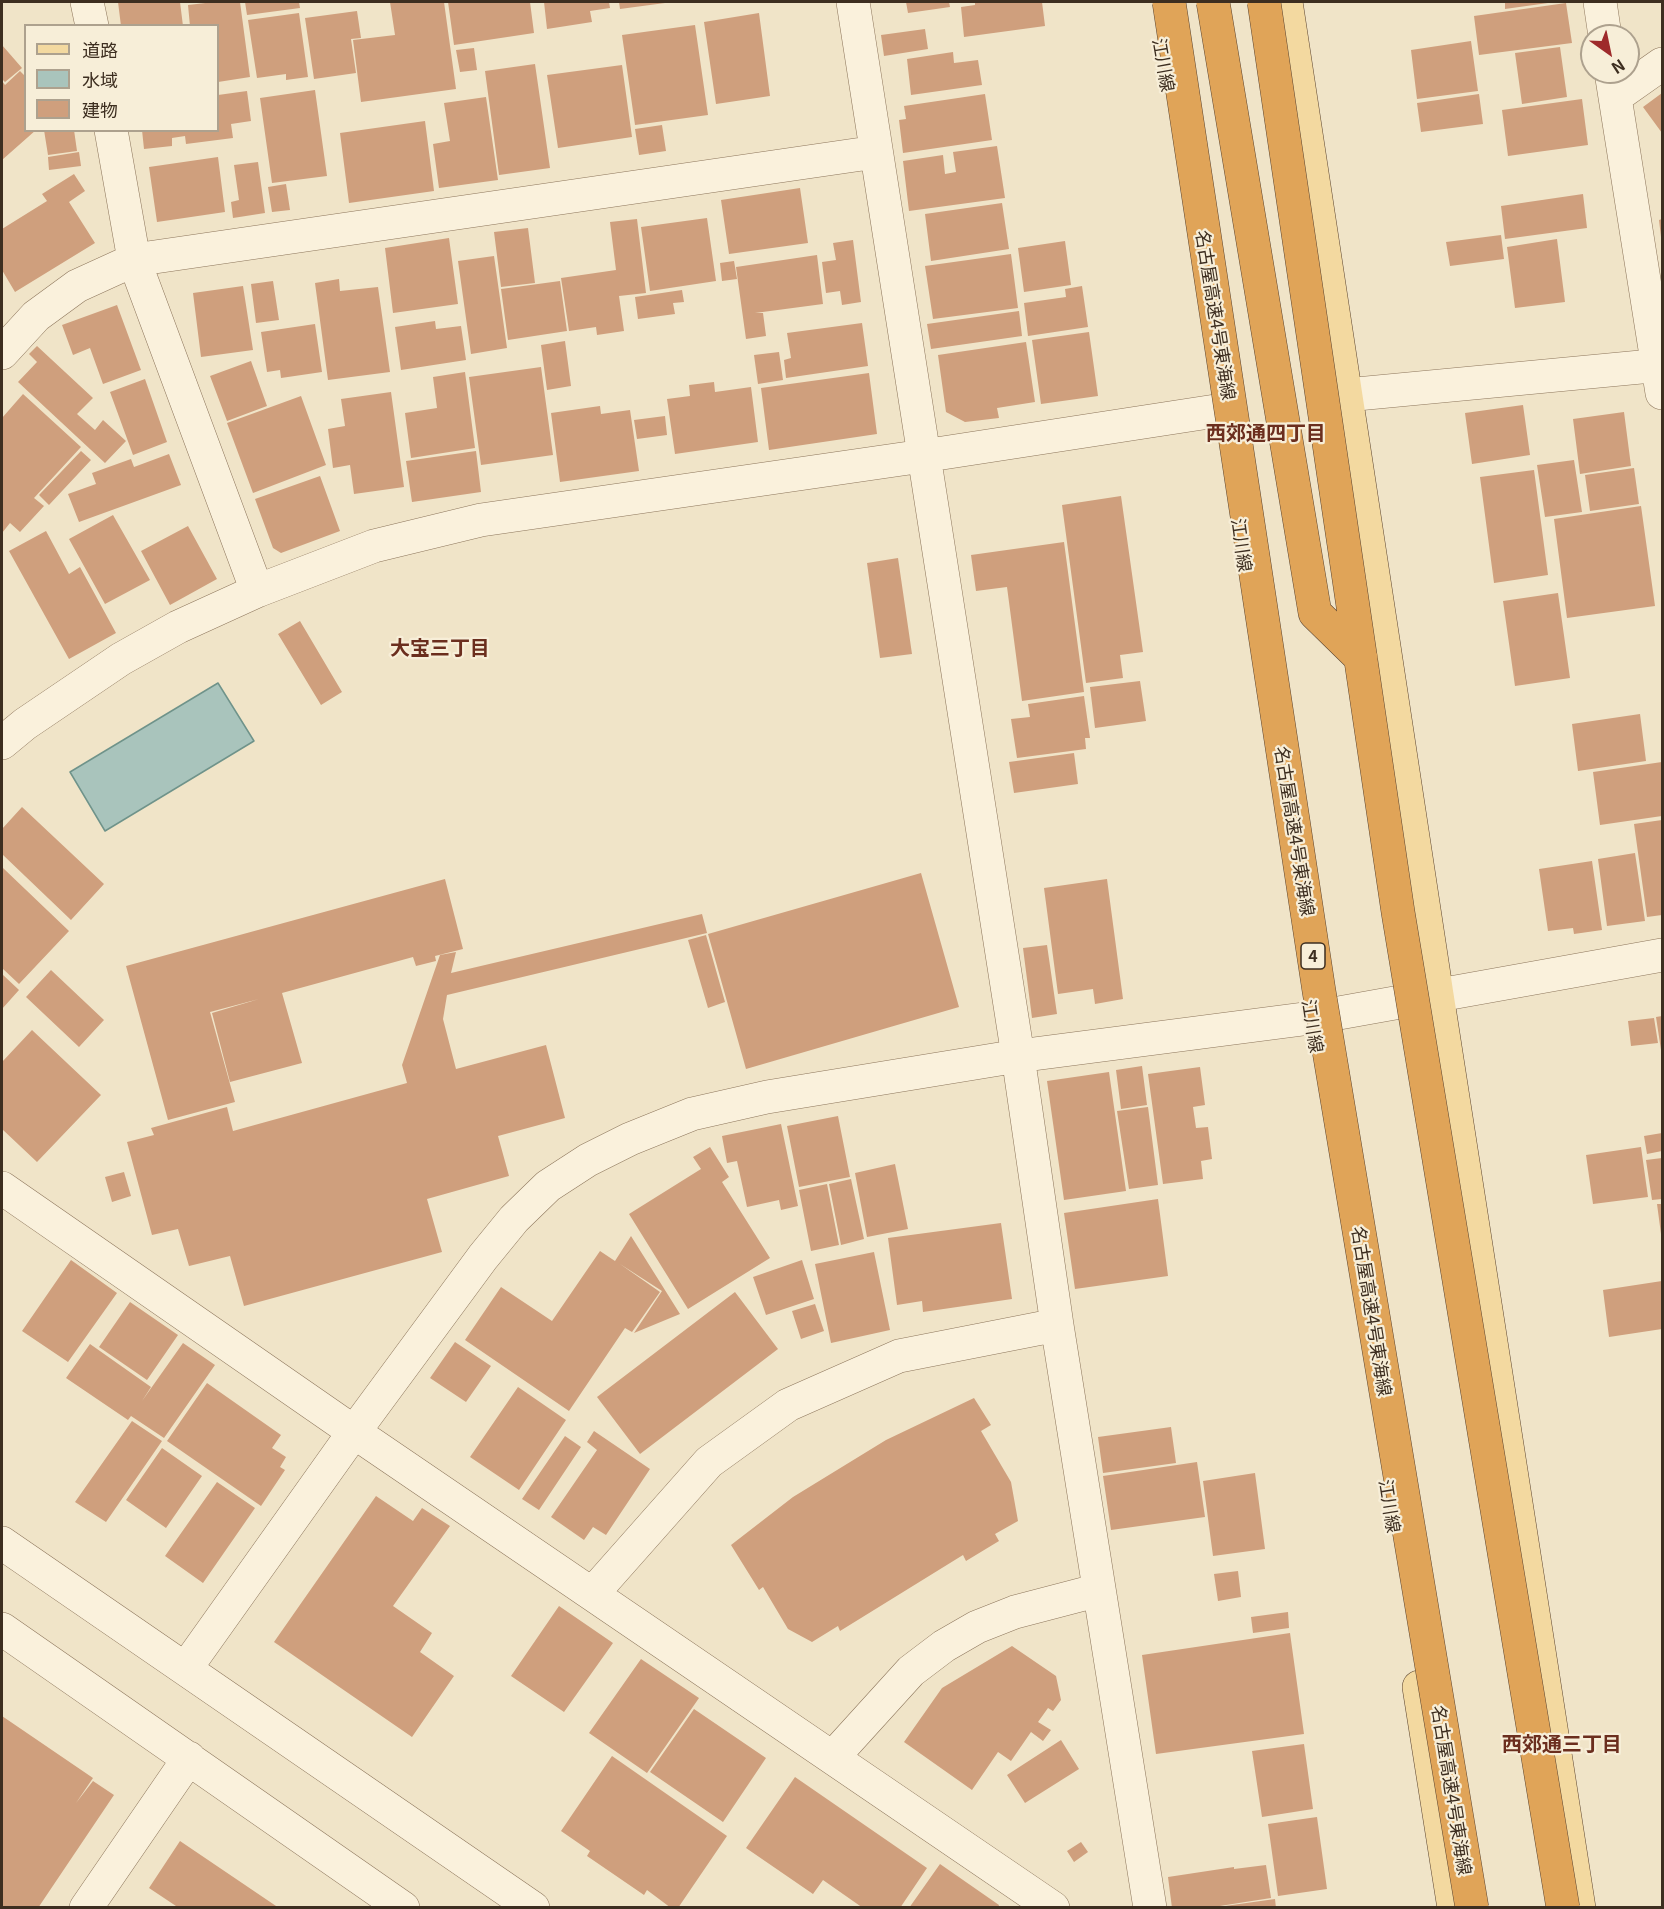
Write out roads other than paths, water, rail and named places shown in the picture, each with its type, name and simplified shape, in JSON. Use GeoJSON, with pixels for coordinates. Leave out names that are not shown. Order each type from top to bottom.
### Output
{"type":"FeatureCollection","features":[{"type":"Feature","properties":{"kind":"highway","name":"名古屋高速4号東海線"},"geometry":{"type":"LineString","coordinates":[[1169,2],[1319,991],[1472,1908]]}},
{"type":"Feature","properties":{"kind":"highway"},"geometry":{"type":"LineString","coordinates":[[1213,2],[1315,613],[1361,658]]}},
{"type":"Feature","properties":{"kind":"highway"},"geometry":{"type":"LineString","coordinates":[[1264,2],[1398,912],[1563,1908]]}},
{"type":"Feature","properties":{"kind":"main road","name":"江川線"},"geometry":{"type":"LineString","coordinates":[[1153,2],[1222,410],[1311,1018],[1454,1908]]}},
{"type":"Feature","properties":{"kind":"main road"},"geometry":{"type":"LineString","coordinates":[[1286,2],[1579,1908]]}},
{"type":"Feature","properties":{"kind":"street"},"geometry":{"type":"LineString","coordinates":[[87,2],[92,24]]}},
{"type":"Feature","properties":{"kind":"street"},"geometry":{"type":"LineString","coordinates":[[853,2],[1018,1056],[1057,1324],[1150,1908]]}},
{"type":"Feature","properties":{"kind":"street"},"geometry":{"type":"LineString","coordinates":[[1600,2],[1603,24]]}},
{"type":"Feature","properties":{"kind":"street"},"geometry":{"type":"LineString","coordinates":[[1346,395],[1661,375],[1613,85],[1662,64]]}},
{"type":"Feature","properties":{"kind":"street"},"geometry":{"type":"LineString","coordinates":[[111,132],[134,260],[257,591]]}},
{"type":"Feature","properties":{"kind":"street"},"geometry":{"type":"LineString","coordinates":[[2,352],[36,316],[77,286],[134,260],[876,152]]}},
{"type":"Feature","properties":{"kind":"street"},"geometry":{"type":"LineString","coordinates":[[2,742],[121,659],[178,627],[257,591],[374,546],[481,520],[1222,410]]}},
{"type":"Feature","properties":{"kind":"street"},"geometry":{"type":"LineString","coordinates":[[186,1668],[354,1432],[513,1219],[548,1186],[630,1139],[692,1114],[766,1097],[1018,1056],[1311,1018],[1662,955]]}},
{"type":"Feature","properties":{"kind":"street"},"geometry":{"type":"LineString","coordinates":[[2,1188],[354,1432],[1053,1908]]}},
{"type":"Feature","properties":{"kind":"street"},"geometry":{"type":"LineString","coordinates":[[593,1593],[709,1462],[788,1405],[899,1356],[1057,1324]]}},
{"type":"Feature","properties":{"kind":"street"},"geometry":{"type":"LineString","coordinates":[[2,1543],[533,1908]]}},
{"type":"Feature","properties":{"kind":"street"},"geometry":{"type":"LineString","coordinates":[[833,1757],[910,1671],[944,1646],[977,1627],[1015,1612],[1099,1590]]}},
{"type":"Feature","properties":{"kind":"street"},"geometry":{"type":"LineString","coordinates":[[2,1629],[403,1908]]}},
{"type":"Feature","properties":{"kind":"street"},"geometry":{"type":"LineString","coordinates":[[86,1908],[189,1758]]}},
{"type":"Feature","properties":{"kind":"water"},"geometry":{"type":"Polygon","coordinates":[[[218,683],[254,741],[105,831],[70,772],[218,683]]]}},
{"type":"Feature","properties":{"kind":"district","name":"西郊通四丁目"},"geometry":{"type":"Point","coordinates":[1266,432]}},
{"type":"Feature","properties":{"kind":"district","name":"大宝三丁目"},"geometry":{"type":"Point","coordinates":[440,647]}},
{"type":"Feature","properties":{"kind":"district","name":"西郊通三丁目"},"geometry":{"type":"Point","coordinates":[1562,1743]}}]}
